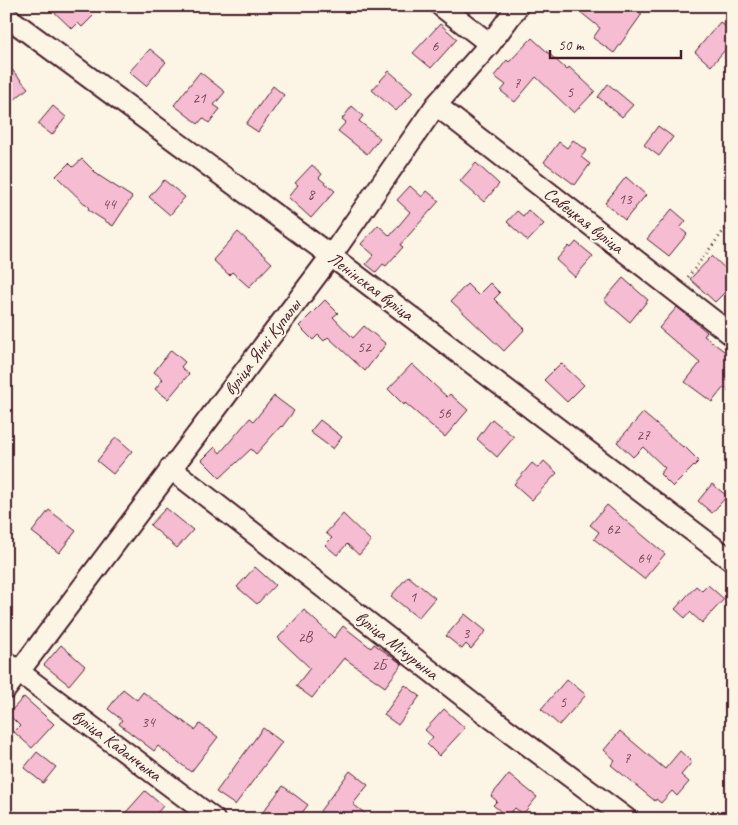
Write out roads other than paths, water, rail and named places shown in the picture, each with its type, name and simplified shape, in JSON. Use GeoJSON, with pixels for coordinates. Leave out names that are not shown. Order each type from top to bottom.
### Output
{"type":"FeatureCollection","features":[{"type":"Feature","properties":{"kind":"street"},"geometry":{"type":"LineString","coordinates":[[442,6],[490,44]]}},
{"type":"Feature","properties":{"kind":"street","name":"вуліца Янкі Купалы"},"geometry":{"type":"LineString","coordinates":[[6,689],[13,667],[170,468],[330,256],[436,105],[490,44],[518,6]]}},
{"type":"Feature","properties":{"kind":"street","name":"Ленінская вуліца"},"geometry":{"type":"LineString","coordinates":[[6,16],[330,256],[732,561]]}},
{"type":"Feature","properties":{"kind":"street","name":"Савецкая вуліца"},"geometry":{"type":"LineString","coordinates":[[436,105],[732,335]]}},
{"type":"Feature","properties":{"kind":"street","name":"вуліца Мічурына"},"geometry":{"type":"LineString","coordinates":[[170,468],[482,711],[627,819]]}},
{"type":"Feature","properties":{"kind":"street","name":"вуліца Каданчыка"},"geometry":{"type":"LineString","coordinates":[[13,667],[214,819]]}}]}
